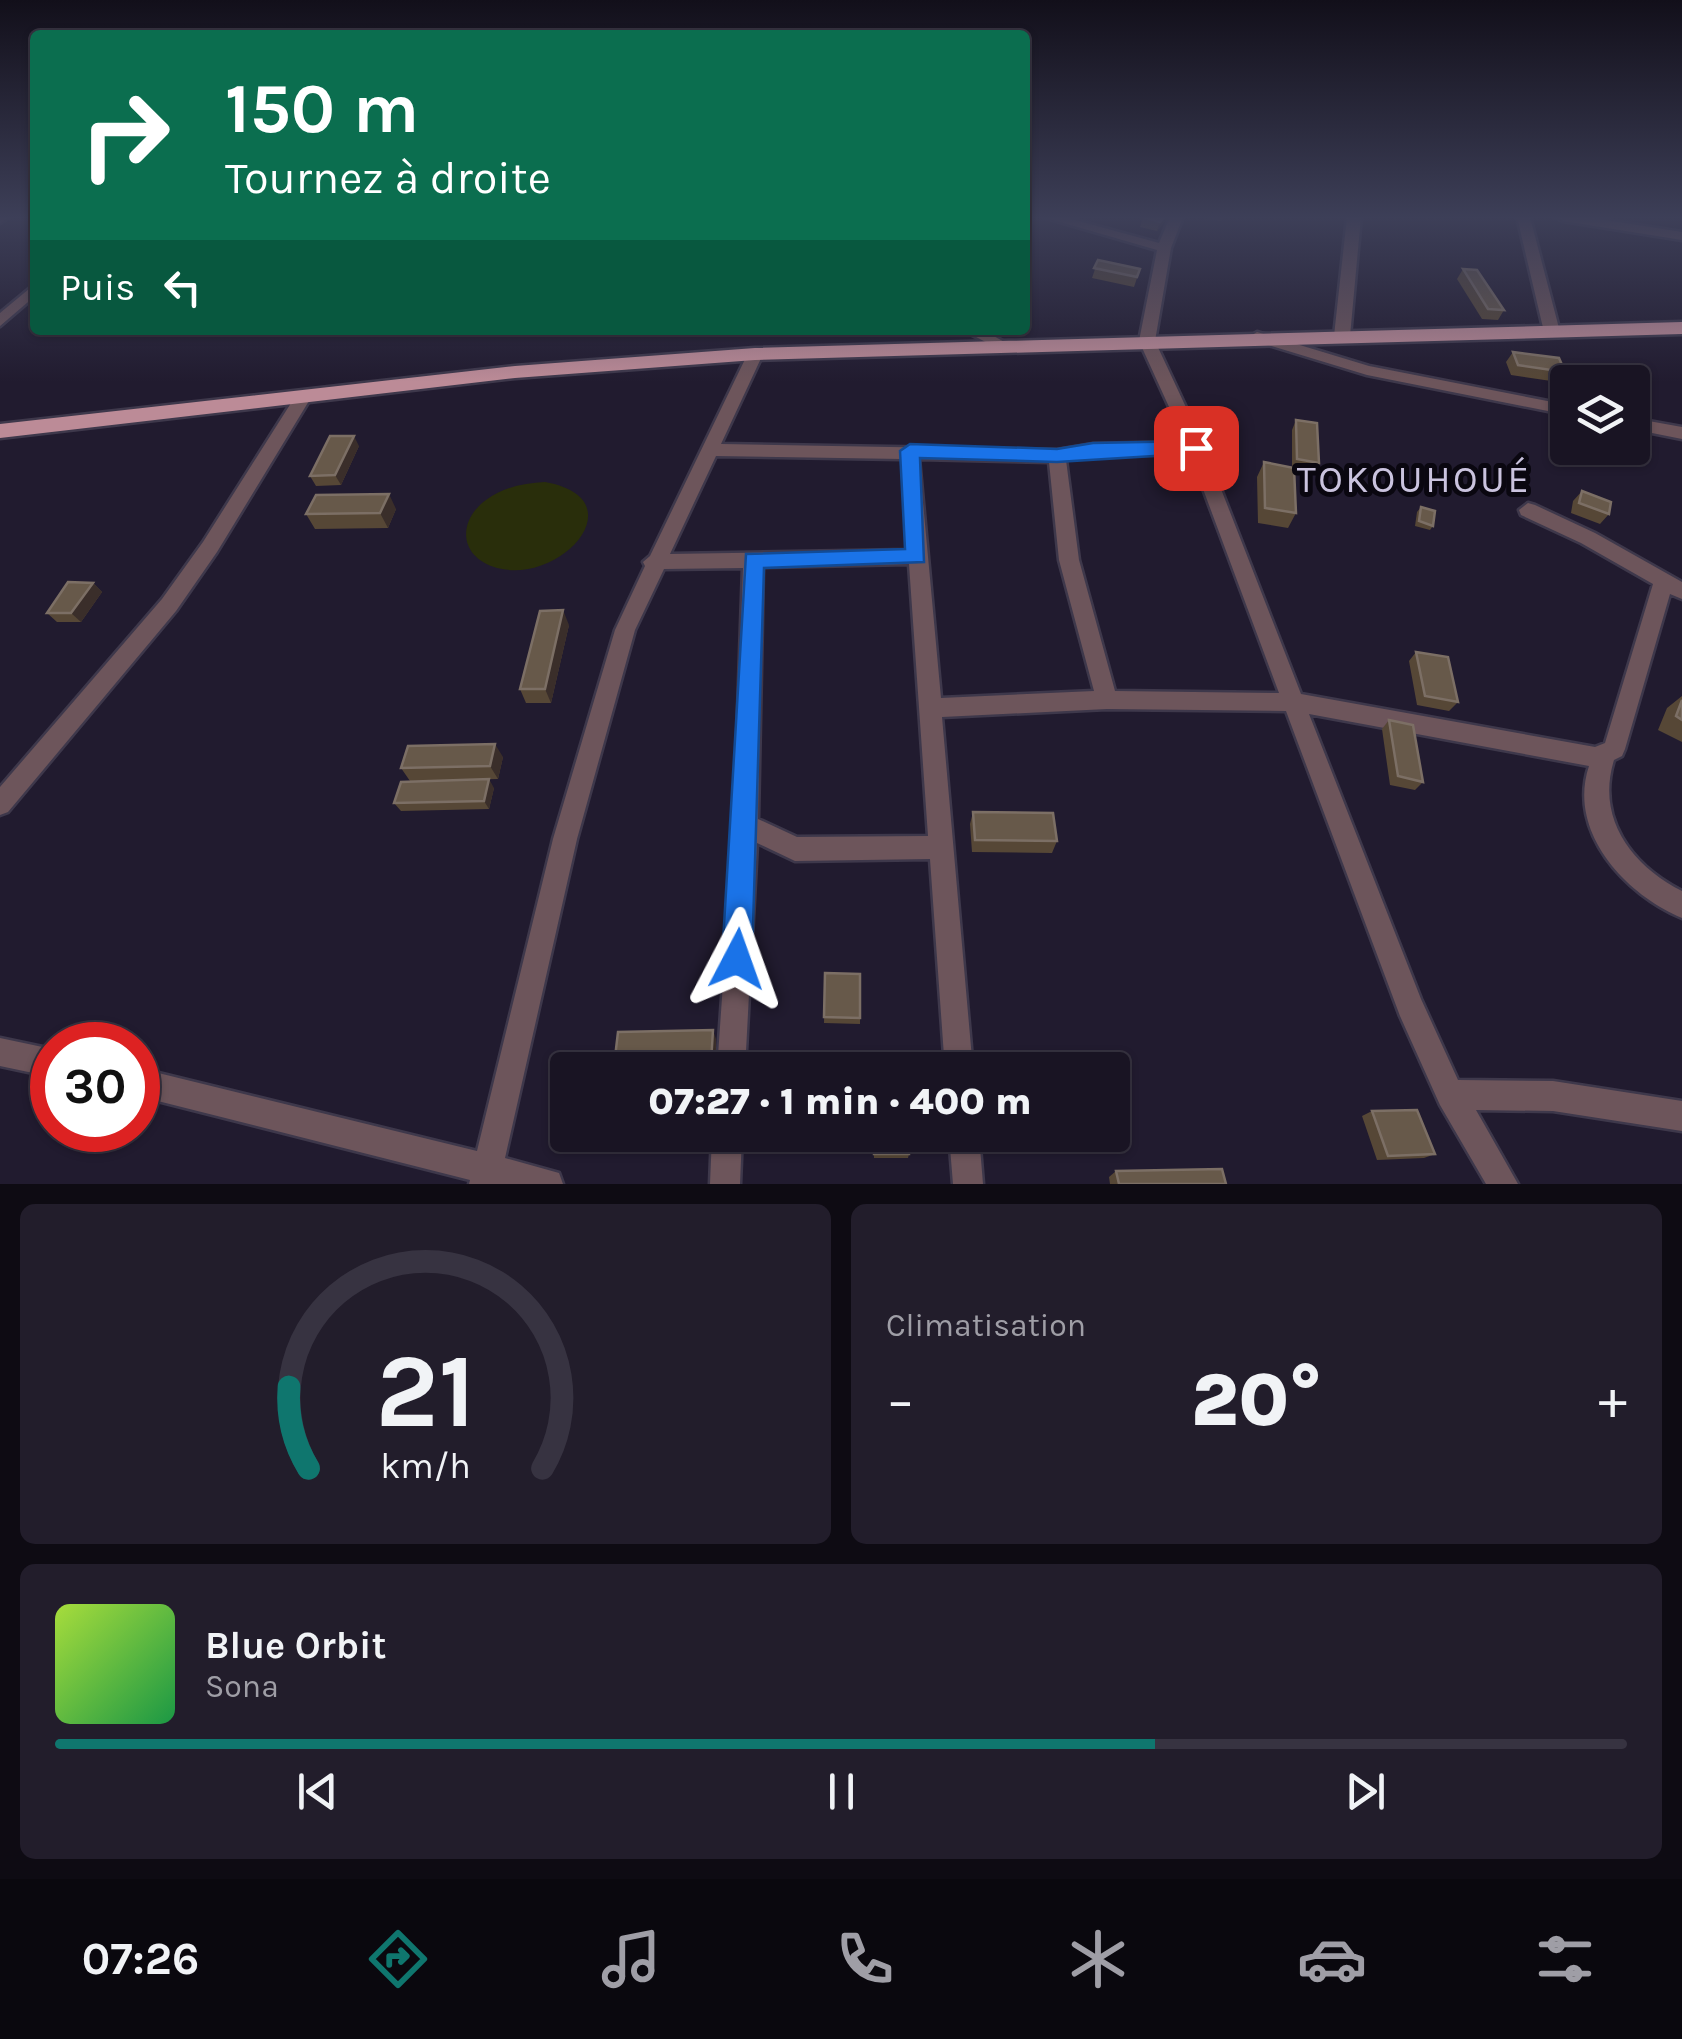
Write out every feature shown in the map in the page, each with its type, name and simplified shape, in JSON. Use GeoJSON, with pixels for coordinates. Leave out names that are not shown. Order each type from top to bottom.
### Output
{"type":"FeatureCollection","features":[{"type":"Feature","properties":{"kind":"main road"},"geometry":{"type":"LineString","coordinates":[[0,431],[515,372],[755,354],[1000,344],[1682,328]]}},
{"type":"Feature","properties":{"kind":"street"},"geometry":{"type":"LineString","coordinates":[[1160,272],[1148,341],[1196,448],[1410,1006],[1450,1095],[1503,1184]]}},
{"type":"Feature","properties":{"kind":"street"},"geometry":{"type":"LineString","coordinates":[[1342,336],[1348,272]]}},
{"type":"Feature","properties":{"kind":"street"},"geometry":{"type":"LineString","coordinates":[[1536,272],[1552,332]]}},
{"type":"Feature","properties":{"kind":"street"},"geometry":{"type":"LineString","coordinates":[[0,321],[30,293]]}},
{"type":"Feature","properties":{"kind":"street"},"geometry":{"type":"LineString","coordinates":[[981,335],[1000,344]]}},
{"type":"Feature","properties":{"kind":"street"},"geometry":{"type":"LineString","coordinates":[[1257,337],[1367,370],[1550,406]]}},
{"type":"Feature","properties":{"kind":"street"},"geometry":{"type":"LineString","coordinates":[[488,1176],[525,997],[586,760],[625,630],[653,562],[755,354]]}},
{"type":"Feature","properties":{"kind":"street"},"geometry":{"type":"LineString","coordinates":[[0,804],[169,605],[210,548],[304,396]]}},
{"type":"Feature","properties":{"kind":"street"},"geometry":{"type":"LineString","coordinates":[[1650,427],[1682,433]]}},
{"type":"Feature","properties":{"kind":"street"},"geometry":{"type":"LineString","coordinates":[[709,450],[1057,456],[1093,450],[1196,448]]}},
{"type":"Feature","properties":{"kind":"street"},"geometry":{"type":"LineString","coordinates":[[910,451],[958,1052]]}},
{"type":"Feature","properties":{"kind":"street"},"geometry":{"type":"LineString","coordinates":[[1057,456],[1070,560],[1107,700]]}},
{"type":"Feature","properties":{"kind":"street"},"geometry":{"type":"LineString","coordinates":[[932,708],[1107,700],[1294,702],[1596,757],[1614,749],[1673,586],[1588,538],[1528,510]]}},
{"type":"Feature","properties":{"kind":"street"},"geometry":{"type":"LineString","coordinates":[[653,562],[916,556]]}},
{"type":"Feature","properties":{"kind":"street"},"geometry":{"type":"LineString","coordinates":[[731,1052],[746,825],[754,560]]}},
{"type":"Feature","properties":{"kind":"street"},"geometry":{"type":"LineString","coordinates":[[1604,754],[1598,767],[1596,799],[1603,832],[1642,882],[1682,904]]}},
{"type":"Feature","properties":{"kind":"street"},"geometry":{"type":"LineString","coordinates":[[746,825],[795,849],[942,847]]}},
{"type":"Feature","properties":{"kind":"street"},"geometry":{"type":"LineString","coordinates":[[1,1054],[30,1059]]}},
{"type":"Feature","properties":{"kind":"street"},"geometry":{"type":"LineString","coordinates":[[160,1088],[488,1176],[548,1184]]}},
{"type":"Feature","properties":{"kind":"street"},"geometry":{"type":"LineString","coordinates":[[1450,1095],[1553,1096],[1682,1116]]}},
{"type":"Feature","properties":{"kind":"street"},"geometry":{"type":"LineString","coordinates":[[725,1184],[726,1152]]}},
{"type":"Feature","properties":{"kind":"street"},"geometry":{"type":"LineString","coordinates":[[965,1152],[968,1184]]}},
{"type":"Feature","properties":{"kind":"green space"},"geometry":{"type":"Polygon","coordinates":[[[545,482],[572,491],[586,505],[588,521],[580,538],[565,553],[545,564],[521,570],[497,568],[475,556],[466,538],[476,509],[507,489],[545,482]]]}},
{"type":"Feature","properties":{"kind":"building"},"geometry":{"type":"Polygon","coordinates":[[[1465,272],[1479,272],[1504,310],[1488,309],[1465,272]]]}},
{"type":"Feature","properties":{"kind":"building"},"geometry":{"type":"Polygon","coordinates":[[[1513,352],[1559,358],[1562,365],[1550,365],[1550,370],[1518,365],[1513,352]]]}},
{"type":"Feature","properties":{"kind":"building"},"geometry":{"type":"Polygon","coordinates":[[[1296,420],[1317,423],[1319,463],[1297,459],[1296,420]]]}},
{"type":"Feature","properties":{"kind":"building"},"geometry":{"type":"Polygon","coordinates":[[[330,436],[354,436],[335,475],[310,476],[330,436]]]}},
{"type":"Feature","properties":{"kind":"building"},"geometry":{"type":"Polygon","coordinates":[[[1264,462],[1294,468],[1296,513],[1265,508],[1264,462]]]}},
{"type":"Feature","properties":{"kind":"building"},"geometry":{"type":"Polygon","coordinates":[[[1582,491],[1611,502],[1609,514],[1579,503],[1582,491]]]}},
{"type":"Feature","properties":{"kind":"building"},"geometry":{"type":"Polygon","coordinates":[[[389,494],[380,513],[306,514],[316,495],[389,494]]]}},
{"type":"Feature","properties":{"kind":"building"},"geometry":{"type":"Polygon","coordinates":[[[1421,507],[1435,511],[1433,526],[1419,521],[1421,507]]]}},
{"type":"Feature","properties":{"kind":"building"},"geometry":{"type":"Polygon","coordinates":[[[68,582],[93,583],[71,613],[47,613],[68,582]]]}},
{"type":"Feature","properties":{"kind":"building"},"geometry":{"type":"Polygon","coordinates":[[[563,610],[545,689],[520,689],[540,611],[563,610]]]}},
{"type":"Feature","properties":{"kind":"building"},"geometry":{"type":"Polygon","coordinates":[[[1416,652],[1448,657],[1458,702],[1425,696],[1416,652]]]}},
{"type":"Feature","properties":{"kind":"building"},"geometry":{"type":"Polygon","coordinates":[[[1389,720],[1413,725],[1423,782],[1398,776],[1389,720]]]}},
{"type":"Feature","properties":{"kind":"building"},"geometry":{"type":"Polygon","coordinates":[[[495,744],[490,766],[401,768],[408,746],[495,744]]]}},
{"type":"Feature","properties":{"kind":"building"},"geometry":{"type":"Polygon","coordinates":[[[489,779],[484,801],[394,803],[401,782],[489,779]]]}},
{"type":"Feature","properties":{"kind":"building"},"geometry":{"type":"Polygon","coordinates":[[[973,812],[1053,813],[1057,841],[975,840],[973,812]]]}},
{"type":"Feature","properties":{"kind":"building"},"geometry":{"type":"Polygon","coordinates":[[[825,973],[860,974],[860,1018],[824,1017],[825,973]]]}},
{"type":"Feature","properties":{"kind":"building"},"geometry":{"type":"Polygon","coordinates":[[[713,1030],[712,1052],[616,1052],[618,1032],[713,1030]]]}},
{"type":"Feature","properties":{"kind":"building"},"geometry":{"type":"Polygon","coordinates":[[[1417,1110],[1435,1154],[1388,1156],[1372,1111],[1417,1110]]]}},
{"type":"Feature","properties":{"kind":"building"},"geometry":{"type":"Polygon","coordinates":[[[874,1152],[909,1152],[909,1154],[874,1152]]]}},
{"type":"Feature","properties":{"kind":"building"},"geometry":{"type":"Polygon","coordinates":[[[1222,1169],[1226,1184],[1119,1184],[1116,1171],[1222,1169]]]}},
{"type":"Feature","properties":{"kind":"district","name":"TOKOUHOUÉ"},"geometry":{"type":"Point","coordinates":[1414,479]}},
{"type":"Feature","properties":{"kind":"route"},"geometry":{"type":"LineString","coordinates":[[737,959],[746,825],[754,560],[916,556],[910,451],[1057,456],[1093,450],[1196,448]]}}]}
